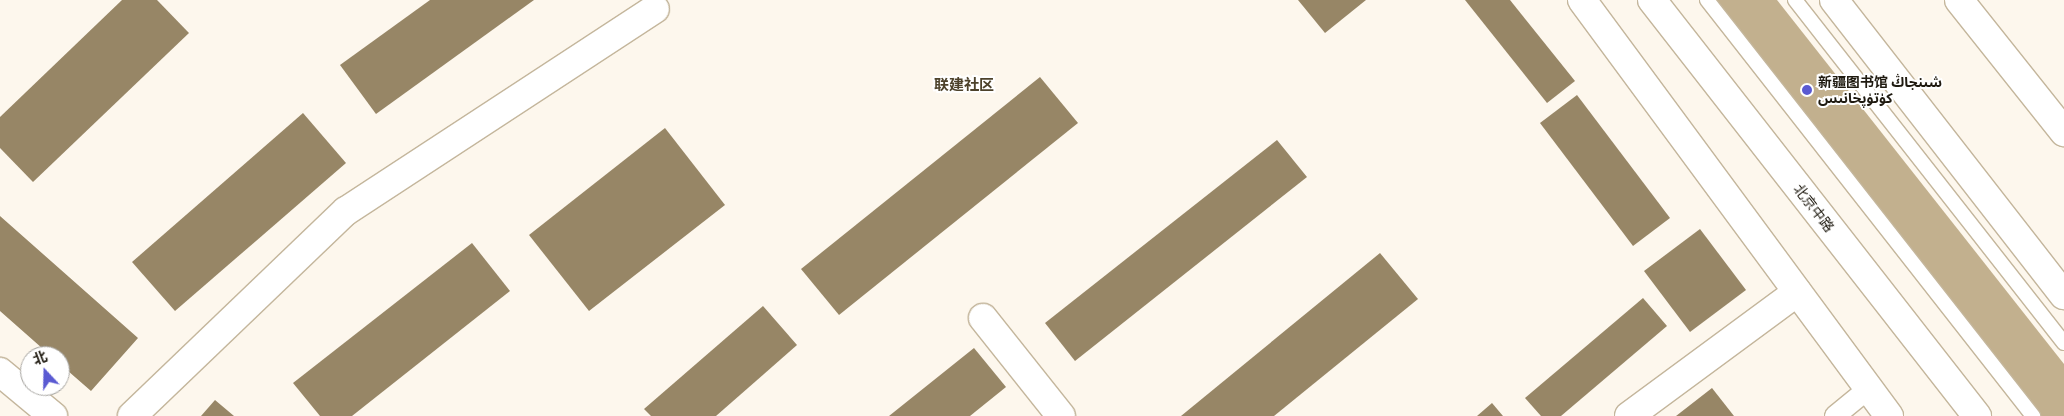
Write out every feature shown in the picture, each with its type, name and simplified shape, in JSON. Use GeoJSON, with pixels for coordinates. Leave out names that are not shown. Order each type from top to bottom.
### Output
{"type":"FeatureCollection","features":[{"type":"Feature","properties":{"kind":"street"},"geometry":{"type":"LineString","coordinates":[[1582,0],[1889,416]]}},
{"type":"Feature","properties":{"kind":"street","name":"北京中路"},"geometry":{"type":"LineString","coordinates":[[1652,0],[1976,416]]}},
{"type":"Feature","properties":{"kind":"street"},"geometry":{"type":"LineString","coordinates":[[1834,0],[2064,295]]}},
{"type":"Feature","properties":{"kind":"street"},"geometry":{"type":"LineString","coordinates":[[1959,0],[2064,132]]}},
{"type":"Feature","properties":{"kind":"street"},"geometry":{"type":"LineString","coordinates":[[132,416],[346,212],[655,9]]}},
{"type":"Feature","properties":{"kind":"street"},"geometry":{"type":"LineString","coordinates":[[1629,416],[1797,292]]}},
{"type":"Feature","properties":{"kind":"street"},"geometry":{"type":"LineString","coordinates":[[983,318],[1061,416]]}},
{"type":"Feature","properties":{"kind":"street"},"geometry":{"type":"LineString","coordinates":[[0,372],[53,416]]}},
{"type":"Feature","properties":{"kind":"street"},"geometry":{"type":"LineString","coordinates":[[1835,416],[1868,389]]}},
{"type":"Feature","properties":{"kind":"lane"},"geometry":{"type":"LineString","coordinates":[[1707,0],[2033,416]]}},
{"type":"Feature","properties":{"kind":"lane"},"geometry":{"type":"LineString","coordinates":[[1795,0],[2064,343]]}},
{"type":"Feature","properties":{"kind":"shaded area"},"geometry":{"type":"Polygon","coordinates":[[[1708,0],[1777,0],[2064,364],[2064,416],[2035,416],[1708,0]]]}},
{"type":"Feature","properties":{"kind":"building"},"geometry":{"type":"Polygon","coordinates":[[[122,0],[157,0],[189,33],[33,182],[0,148],[0,117],[122,0]]]}},
{"type":"Feature","properties":{"kind":"building"},"geometry":{"type":"Polygon","coordinates":[[[430,0],[534,0],[376,114],[340,65],[430,0]]]}},
{"type":"Feature","properties":{"kind":"building"},"geometry":{"type":"Polygon","coordinates":[[[1298,0],[1366,0],[1325,33],[1298,0]]]}},
{"type":"Feature","properties":{"kind":"building"},"geometry":{"type":"Polygon","coordinates":[[[1465,0],[1510,0],[1575,81],[1547,103],[1465,0]]]}},
{"type":"Feature","properties":{"kind":"building"},"geometry":{"type":"Polygon","coordinates":[[[1040,77],[1078,123],[839,315],[801,269],[1040,77]]]}},
{"type":"Feature","properties":{"kind":"building"},"geometry":{"type":"Polygon","coordinates":[[[1577,95],[1670,218],[1633,246],[1540,123],[1577,95]]]}},
{"type":"Feature","properties":{"kind":"building"},"geometry":{"type":"Polygon","coordinates":[[[303,113],[346,163],[175,311],[132,262],[303,113]]]}},
{"type":"Feature","properties":{"kind":"building"},"geometry":{"type":"Polygon","coordinates":[[[665,128],[725,205],[589,311],[529,235],[665,128]]]}},
{"type":"Feature","properties":{"kind":"building"},"geometry":{"type":"Polygon","coordinates":[[[1277,140],[1307,177],[1075,361],[1045,323],[1277,140]]]}},
{"type":"Feature","properties":{"kind":"building"},"geometry":{"type":"Polygon","coordinates":[[[0,216],[138,338],[91,391],[70,373],[70,346],[40,346],[0,311],[0,216]]]}},
{"type":"Feature","properties":{"kind":"building"},"geometry":{"type":"Polygon","coordinates":[[[1700,229],[1746,290],[1690,332],[1644,271],[1700,229]]]}},
{"type":"Feature","properties":{"kind":"building"},"geometry":{"type":"Polygon","coordinates":[[[472,243],[510,291],[352,416],[320,416],[293,383],[472,243]]]}},
{"type":"Feature","properties":{"kind":"building"},"geometry":{"type":"Polygon","coordinates":[[[1380,253],[1418,299],[1274,416],[1181,416],[1380,253]]]}},
{"type":"Feature","properties":{"kind":"building"},"geometry":{"type":"Polygon","coordinates":[[[1643,298],[1667,326],[1561,416],[1541,416],[1525,398],[1643,298]]]}},
{"type":"Feature","properties":{"kind":"building"},"geometry":{"type":"Polygon","coordinates":[[[763,306],[797,345],[716,416],[651,416],[644,409],[763,306]]]}},
{"type":"Feature","properties":{"kind":"building"},"geometry":{"type":"Polygon","coordinates":[[[974,348],[1006,387],[970,416],[889,416],[974,348]]]}},
{"type":"Feature","properties":{"kind":"building"},"geometry":{"type":"Polygon","coordinates":[[[1712,388],[1734,416],[1676,416],[1712,388]]]}},
{"type":"Feature","properties":{"kind":"building"},"geometry":{"type":"Polygon","coordinates":[[[215,400],[234,416],[201,416],[215,400]]]}},
{"type":"Feature","properties":{"kind":"building"},"geometry":{"type":"Polygon","coordinates":[[[1492,403],[1503,416],[1477,416],[1492,403]]]}},
{"type":"Feature","properties":{"kind":"place","name":"新疆图书馆 شىنجاڭ كۈتۈپخانىس"},"geometry":{"type":"Point","coordinates":[1807,90]}},
{"type":"Feature","properties":{"kind":"district","name":"联建社区"},"geometry":{"type":"Point","coordinates":[964,86]}}]}
